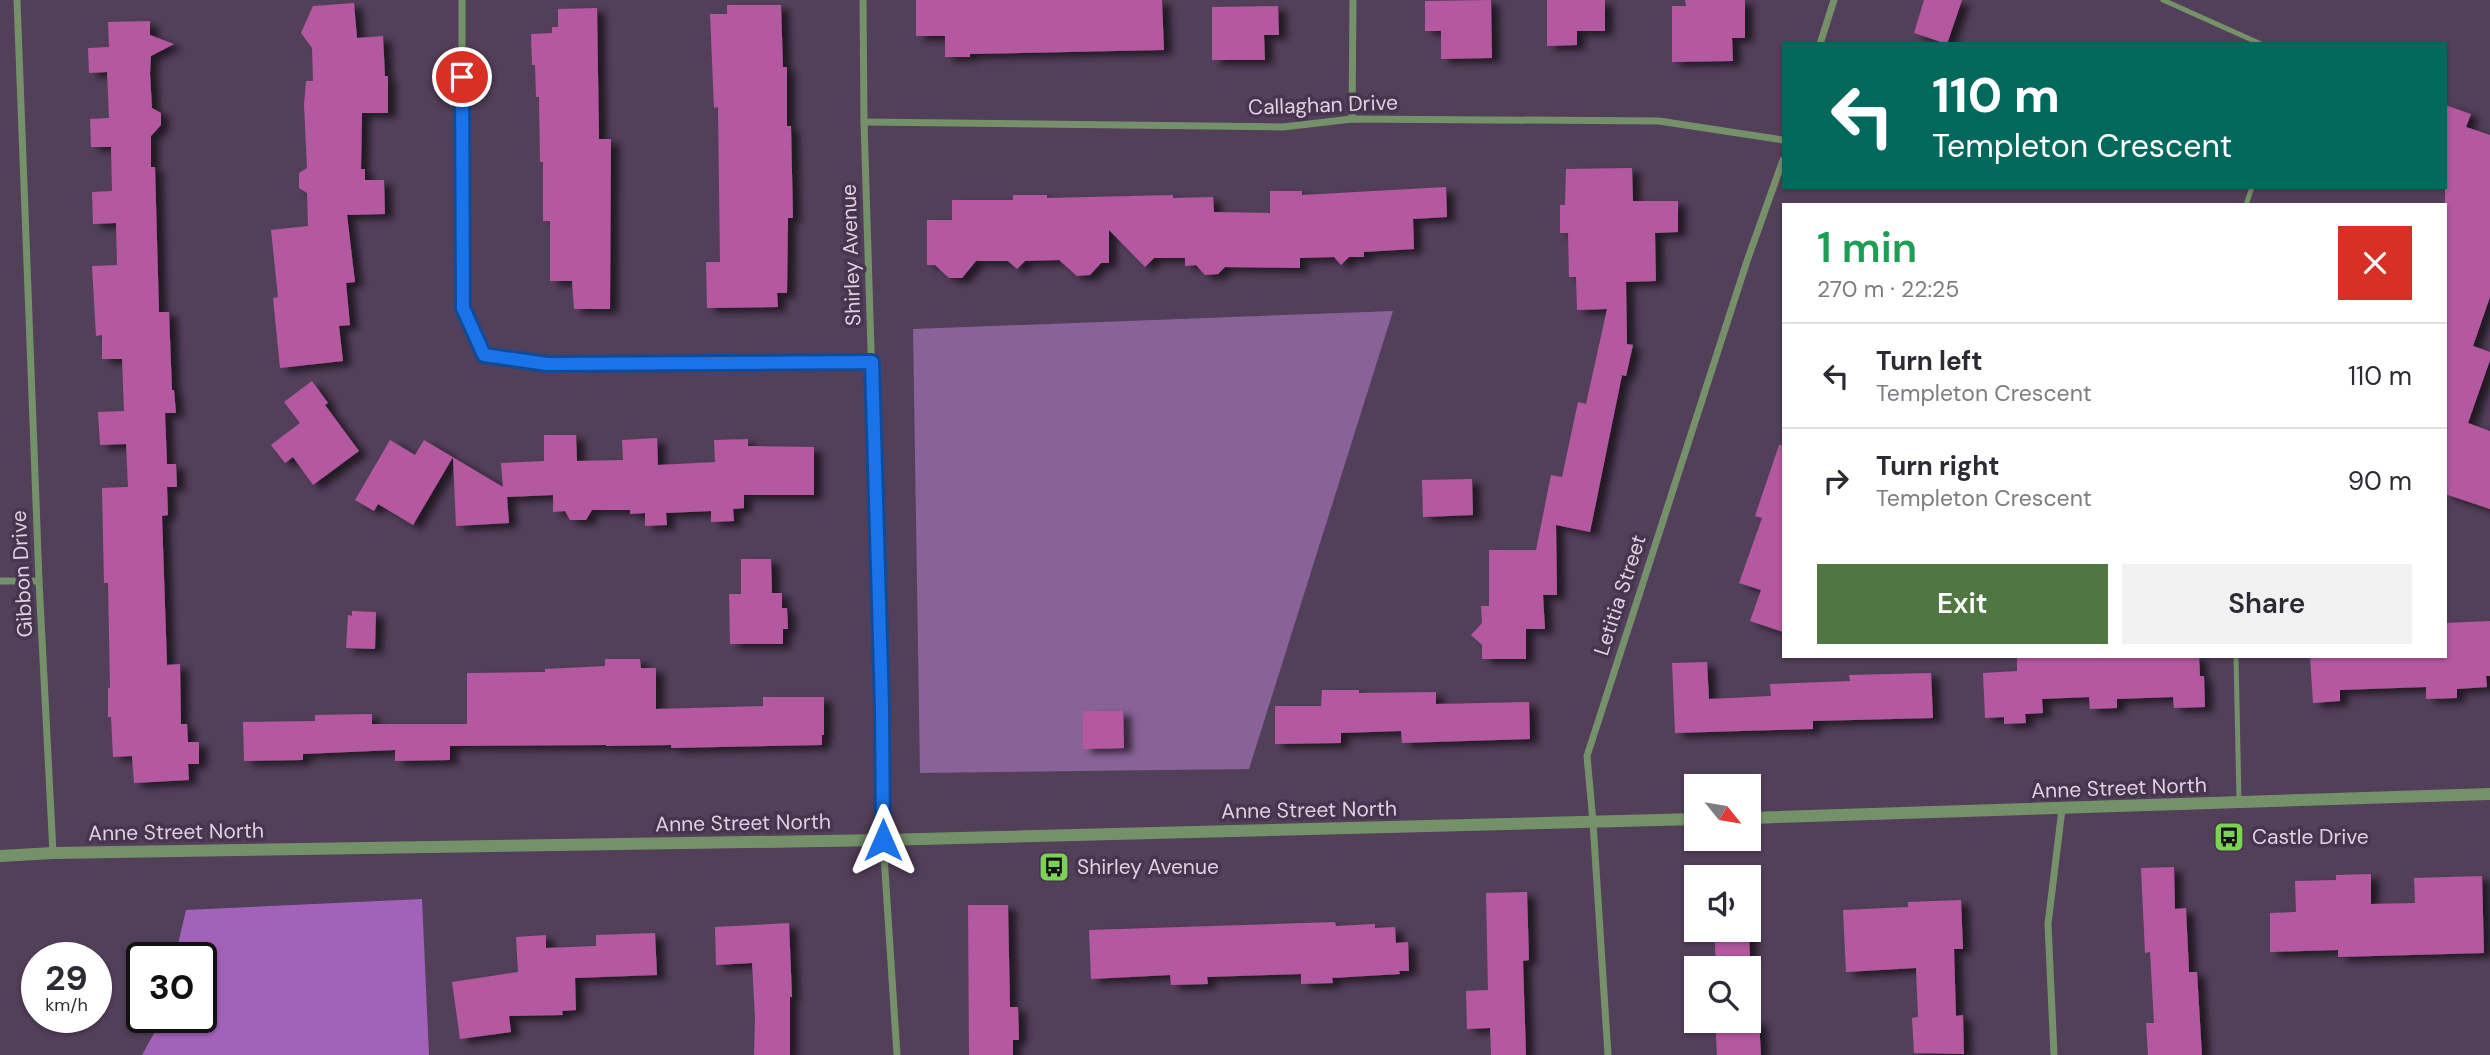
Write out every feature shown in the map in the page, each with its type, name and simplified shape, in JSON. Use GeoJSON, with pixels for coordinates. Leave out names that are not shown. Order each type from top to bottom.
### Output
{"type":"FeatureCollection","features":[{"type":"Feature","properties":{"kind":"street","name":"Gibbon Drive"},"geometry":{"type":"LineString","coordinates":[[17,0],[39,581],[54,853]]}},
{"type":"Feature","properties":{"kind":"street"},"geometry":{"type":"LineString","coordinates":[[462,0],[463,308],[484,355],[547,364],[872,362]]}},
{"type":"Feature","properties":{"kind":"street","name":"Shirley Avenue"},"geometry":{"type":"LineString","coordinates":[[863,0],[864,122],[882,707],[883,840],[897,1055]]}},
{"type":"Feature","properties":{"kind":"street"},"geometry":{"type":"LineString","coordinates":[[1352,119],[1353,0]]}},
{"type":"Feature","properties":{"kind":"street"},"geometry":{"type":"LineString","coordinates":[[1821,42],[1834,0]]}},
{"type":"Feature","properties":{"kind":"street","name":"Callaghan Drive"},"geometry":{"type":"LineString","coordinates":[[864,122],[1283,127],[1352,119],[1659,121],[1782,140]]}},
{"type":"Feature","properties":{"kind":"street","name":"Letitia Street"},"geometry":{"type":"LineString","coordinates":[[1608,1055],[1594,822],[1587,755],[1747,261],[1782,163]]}},
{"type":"Feature","properties":{"kind":"street"},"geometry":{"type":"LineString","coordinates":[[0,580],[39,581]]}},
{"type":"Feature","properties":{"kind":"street","name":"Anne Street North"},"geometry":{"type":"LineString","coordinates":[[1761,818],[2490,794]]}},
{"type":"Feature","properties":{"kind":"street"},"geometry":{"type":"LineString","coordinates":[[2054,1055],[2048,924],[2062,809]]}},
{"type":"Feature","properties":{"kind":"street","name":"Anne Street North"},"geometry":{"type":"LineString","coordinates":[[0,856],[883,840],[1684,819]]}},
{"type":"Feature","properties":{"kind":"lane"},"geometry":{"type":"LineString","coordinates":[[2163,0],[2257,42]]}},
{"type":"Feature","properties":{"kind":"lane"},"geometry":{"type":"LineString","coordinates":[[2236,658],[2239,803]]}},
{"type":"Feature","properties":{"kind":"shaded area"},"geometry":{"type":"Polygon","coordinates":[[[1393,311],[1249,769],[920,773],[913,329],[1393,311]]]}},
{"type":"Feature","properties":{"kind":"shaded area"},"geometry":{"type":"Polygon","coordinates":[[[422,899],[429,1055],[142,1055],[154,1033],[217,1033],[217,942],[179,942],[186,910],[422,899]]]}},
{"type":"Feature","properties":{"kind":"building"},"geometry":{"type":"Polygon","coordinates":[[[916,0],[1162,0],[1164,50],[970,54],[970,57],[945,57],[945,36],[916,36],[916,0]]]}},
{"type":"Feature","properties":{"kind":"building"},"geometry":{"type":"Polygon","coordinates":[[[1491,0],[1492,58],[1441,59],[1441,31],[1425,31],[1425,1],[1491,0]]]}},
{"type":"Feature","properties":{"kind":"building"},"geometry":{"type":"Polygon","coordinates":[[[1547,0],[1605,0],[1605,31],[1577,31],[1577,45],[1547,46],[1547,0]]]}},
{"type":"Feature","properties":{"kind":"building"},"geometry":{"type":"Polygon","coordinates":[[[1685,0],[1745,0],[1745,38],[1732,38],[1733,61],[1672,62],[1672,6],[1686,6],[1685,0]]]}},
{"type":"Feature","properties":{"kind":"building"},"geometry":{"type":"Polygon","coordinates":[[[1924,0],[1962,0],[1948,42],[1914,33],[1924,0]]]}},
{"type":"Feature","properties":{"kind":"building"},"geometry":{"type":"Polygon","coordinates":[[[354,3],[357,38],[383,36],[385,76],[388,76],[388,113],[362,113],[361,169],[365,169],[365,180],[384,180],[385,214],[347,215],[355,282],[346,283],[350,325],[339,326],[343,361],[280,368],[273,298],[278,297],[271,230],[308,226],[307,193],[299,188],[299,173],[307,168],[304,105],[306,81],[313,81],[312,48],[301,33],[313,6],[354,3]]]}},
{"type":"Feature","properties":{"kind":"building"},"geometry":{"type":"Polygon","coordinates":[[[727,5],[781,5],[783,67],[787,67],[787,126],[791,126],[793,218],[788,218],[787,293],[777,293],[778,307],[707,308],[706,262],[720,262],[718,107],[714,108],[710,14],[727,14],[727,5]]]}},
{"type":"Feature","properties":{"kind":"building"},"geometry":{"type":"Polygon","coordinates":[[[1278,6],[1279,35],[1264,35],[1265,60],[1212,60],[1212,7],[1278,6]]]}},
{"type":"Feature","properties":{"kind":"building"},"geometry":{"type":"Polygon","coordinates":[[[597,8],[599,139],[611,139],[610,309],[574,309],[572,281],[550,281],[550,221],[543,221],[539,97],[536,97],[531,34],[552,33],[552,27],[558,27],[558,9],[597,8]]]}},
{"type":"Feature","properties":{"kind":"building"},"geometry":{"type":"Polygon","coordinates":[[[150,21],[150,35],[174,44],[151,56],[150,73],[152,108],[161,113],[161,125],[151,136],[151,167],[155,167],[159,312],[169,312],[172,390],[176,413],[165,413],[167,464],[176,464],[177,487],[167,487],[168,515],[162,516],[167,665],[180,664],[181,724],[187,724],[188,742],[199,742],[199,764],[188,764],[189,780],[134,783],[132,756],[113,757],[111,717],[108,717],[108,583],[104,583],[102,488],[128,487],[126,444],[100,445],[98,412],[124,411],[122,359],[102,359],[102,335],[96,336],[92,266],[117,265],[116,223],[93,224],[92,192],[112,191],[111,147],[91,147],[90,119],[109,118],[107,72],[89,73],[88,48],[109,47],[108,22],[150,21]]]}},
{"type":"Feature","properties":{"kind":"building"},"geometry":{"type":"Polygon","coordinates":[[[2447,106],[2471,114],[2466,127],[2490,135],[2490,297],[2473,346],[2490,352],[2490,360],[2468,423],[2490,431],[2490,509],[2447,495],[2447,106]]]}},
{"type":"Feature","properties":{"kind":"building"},"geometry":{"type":"Polygon","coordinates":[[[1632,168],[1633,201],[1678,201],[1678,232],[1655,233],[1656,281],[1626,282],[1627,344],[1633,345],[1626,376],[1622,375],[1590,532],[1556,525],[1557,595],[1543,595],[1545,629],[1526,629],[1526,659],[1482,659],[1482,645],[1471,635],[1482,623],[1481,606],[1489,606],[1489,550],[1536,550],[1551,475],[1562,477],[1578,402],[1586,404],[1607,309],[1577,310],[1576,277],[1569,277],[1568,233],[1560,233],[1560,205],[1565,205],[1566,169],[1632,168]]]}},
{"type":"Feature","properties":{"kind":"building"},"geometry":{"type":"Polygon","coordinates":[[[1446,187],[1447,217],[1413,219],[1414,249],[1364,252],[1364,257],[1349,257],[1341,265],[1334,257],[1300,258],[1300,268],[1225,267],[1218,274],[1205,275],[1196,265],[1185,266],[1185,258],[1154,258],[1145,267],[1109,230],[1109,263],[1101,263],[1090,275],[1077,276],[1059,260],[1025,261],[1017,269],[1008,261],[976,261],[962,278],[949,278],[935,265],[927,265],[927,220],[952,220],[952,200],[1013,200],[1013,195],[1047,195],[1047,198],[1173,195],[1173,198],[1213,197],[1214,212],[1270,213],[1270,191],[1302,191],[1302,195],[1446,187]]]}},
{"type":"Feature","properties":{"kind":"building"},"geometry":{"type":"Polygon","coordinates":[[[312,381],[328,403],[325,405],[359,451],[313,485],[293,457],[285,463],[271,445],[300,423],[284,402],[312,381]]]}},
{"type":"Feature","properties":{"kind":"building"},"geometry":{"type":"Polygon","coordinates":[[[544,435],[576,435],[577,461],[623,460],[622,440],[657,438],[658,465],[715,462],[714,440],[748,439],[748,446],[814,447],[814,495],[744,495],[744,508],[733,509],[734,521],[711,522],[711,511],[666,513],[667,525],[645,526],[645,513],[630,514],[630,510],[592,510],[586,520],[570,520],[565,511],[553,512],[553,495],[507,497],[509,523],[456,526],[453,457],[503,487],[501,463],[544,461],[544,435]]]}},
{"type":"Feature","properties":{"kind":"building"},"geometry":{"type":"Polygon","coordinates":[[[390,440],[415,455],[424,440],[453,457],[413,525],[378,504],[374,511],[355,500],[390,440]]]}},
{"type":"Feature","properties":{"kind":"building"},"geometry":{"type":"Polygon","coordinates":[[[1779,445],[1782,445],[1782,632],[1750,621],[1761,590],[1739,583],[1762,518],[1755,516],[1779,445]]]}},
{"type":"Feature","properties":{"kind":"building"},"geometry":{"type":"Polygon","coordinates":[[[1472,479],[1473,515],[1423,517],[1422,480],[1472,479]]]}},
{"type":"Feature","properties":{"kind":"building"},"geometry":{"type":"Polygon","coordinates":[[[741,559],[771,559],[772,593],[782,593],[782,608],[787,608],[788,629],[783,629],[783,644],[730,644],[729,594],[741,594],[741,559]]]}},
{"type":"Feature","properties":{"kind":"building"},"geometry":{"type":"Polygon","coordinates":[[[352,611],[376,612],[375,649],[346,648],[348,615],[352,616],[352,611]]]}},
{"type":"Feature","properties":{"kind":"building"},"geometry":{"type":"Polygon","coordinates":[[[2490,621],[2490,676],[2486,676],[2487,687],[2457,689],[2457,698],[2426,699],[2426,687],[2340,690],[2340,701],[2313,703],[2310,658],[2447,658],[2447,623],[2490,621]]]}},
{"type":"Feature","properties":{"kind":"building"},"geometry":{"type":"Polygon","coordinates":[[[2017,658],[2199,658],[2200,676],[2204,676],[2205,707],[2174,708],[2173,697],[2117,699],[2117,708],[2090,709],[2089,697],[2042,699],[2043,713],[2025,714],[2026,723],[2004,724],[2004,717],[1985,718],[1983,673],[2017,671],[2017,658]]]}},
{"type":"Feature","properties":{"kind":"building"},"geometry":{"type":"Polygon","coordinates":[[[605,659],[640,659],[641,668],[656,668],[656,709],[763,706],[763,697],[824,697],[822,745],[671,748],[671,745],[450,746],[450,760],[395,761],[395,750],[303,754],[303,760],[244,761],[243,722],[315,721],[315,715],[372,714],[372,724],[467,724],[467,673],[545,672],[545,669],[605,666],[605,659]]]}},
{"type":"Feature","properties":{"kind":"building"},"geometry":{"type":"Polygon","coordinates":[[[1707,662],[1709,699],[1771,696],[1770,684],[1850,681],[1849,675],[1931,673],[1933,718],[1813,721],[1813,729],[1675,733],[1672,663],[1707,662]]]}},
{"type":"Feature","properties":{"kind":"building"},"geometry":{"type":"Polygon","coordinates":[[[1322,690],[1359,690],[1359,693],[1436,692],[1436,704],[1529,702],[1530,739],[1402,743],[1401,731],[1341,733],[1341,743],[1275,744],[1275,706],[1321,706],[1322,690]]]}},
{"type":"Feature","properties":{"kind":"building"},"geometry":{"type":"Polygon","coordinates":[[[1083,711],[1123,711],[1124,748],[1083,749],[1083,711]]]}},
{"type":"Feature","properties":{"kind":"building"},"geometry":{"type":"Polygon","coordinates":[[[2174,867],[2175,909],[2186,908],[2189,972],[2197,972],[2202,1055],[2148,1055],[2146,1023],[2154,1023],[2150,952],[2145,953],[2141,868],[2174,867]]]}},
{"type":"Feature","properties":{"kind":"building"},"geometry":{"type":"Polygon","coordinates":[[[2371,874],[2371,904],[2415,903],[2414,878],[2482,876],[2484,953],[2338,957],[2338,950],[2270,952],[2270,913],[2296,912],[2295,881],[2336,880],[2336,875],[2371,874]]]}},
{"type":"Feature","properties":{"kind":"building"},"geometry":{"type":"Polygon","coordinates":[[[1527,892],[1529,960],[1523,961],[1526,1055],[1491,1055],[1490,1028],[1467,1029],[1466,991],[1488,990],[1486,893],[1527,892]]]}},
{"type":"Feature","properties":{"kind":"building"},"geometry":{"type":"Polygon","coordinates":[[[1961,900],[1963,949],[1954,949],[1956,1016],[1963,1015],[1964,1054],[1914,1053],[1912,1018],[1918,1017],[1916,968],[1846,972],[1843,910],[1908,907],[1908,902],[1961,900]]]}},
{"type":"Feature","properties":{"kind":"building"},"geometry":{"type":"Polygon","coordinates":[[[968,905],[1008,905],[1010,1007],[1018,1007],[1019,1040],[1013,1040],[1013,1055],[969,1055],[968,905]]]}},
{"type":"Feature","properties":{"kind":"building"},"geometry":{"type":"Polygon","coordinates":[[[1335,922],[1336,926],[1375,924],[1375,928],[1395,927],[1396,943],[1408,942],[1409,971],[1399,971],[1400,974],[1332,978],[1333,983],[1301,984],[1301,974],[1207,977],[1208,984],[1171,985],[1170,975],[1091,979],[1089,930],[1335,922]]]}},
{"type":"Feature","properties":{"kind":"building"},"geometry":{"type":"Polygon","coordinates":[[[789,923],[792,997],[790,1055],[754,1055],[752,963],[716,965],[715,927],[789,923]]]}},
{"type":"Feature","properties":{"kind":"building"},"geometry":{"type":"Polygon","coordinates":[[[655,933],[657,975],[575,978],[576,1010],[562,1011],[563,1015],[509,1016],[511,1032],[460,1039],[452,982],[518,972],[516,937],[546,935],[546,948],[596,946],[596,935],[655,933]]]}},
{"type":"Feature","properties":{"kind":"building"},"geometry":{"type":"Polygon","coordinates":[[[1715,942],[1749,942],[1750,956],[1716,956],[1715,942]]]}},
{"type":"Feature","properties":{"kind":"building"},"geometry":{"type":"Polygon","coordinates":[[[1716,1033],[1760,1033],[1761,1055],[1717,1055],[1716,1033]]]}},
{"type":"Feature","properties":{"kind":"place","name":"Castle Drive"},"geometry":{"type":"Point","coordinates":[2229,837]}},
{"type":"Feature","properties":{"kind":"place","name":"Shirley Avenue"},"geometry":{"type":"Point","coordinates":[1054,867]}},
{"type":"Feature","properties":{"kind":"route"},"geometry":{"type":"LineString","coordinates":[[462,77],[463,308],[484,355],[547,364],[872,362],[883,840]]}}]}
